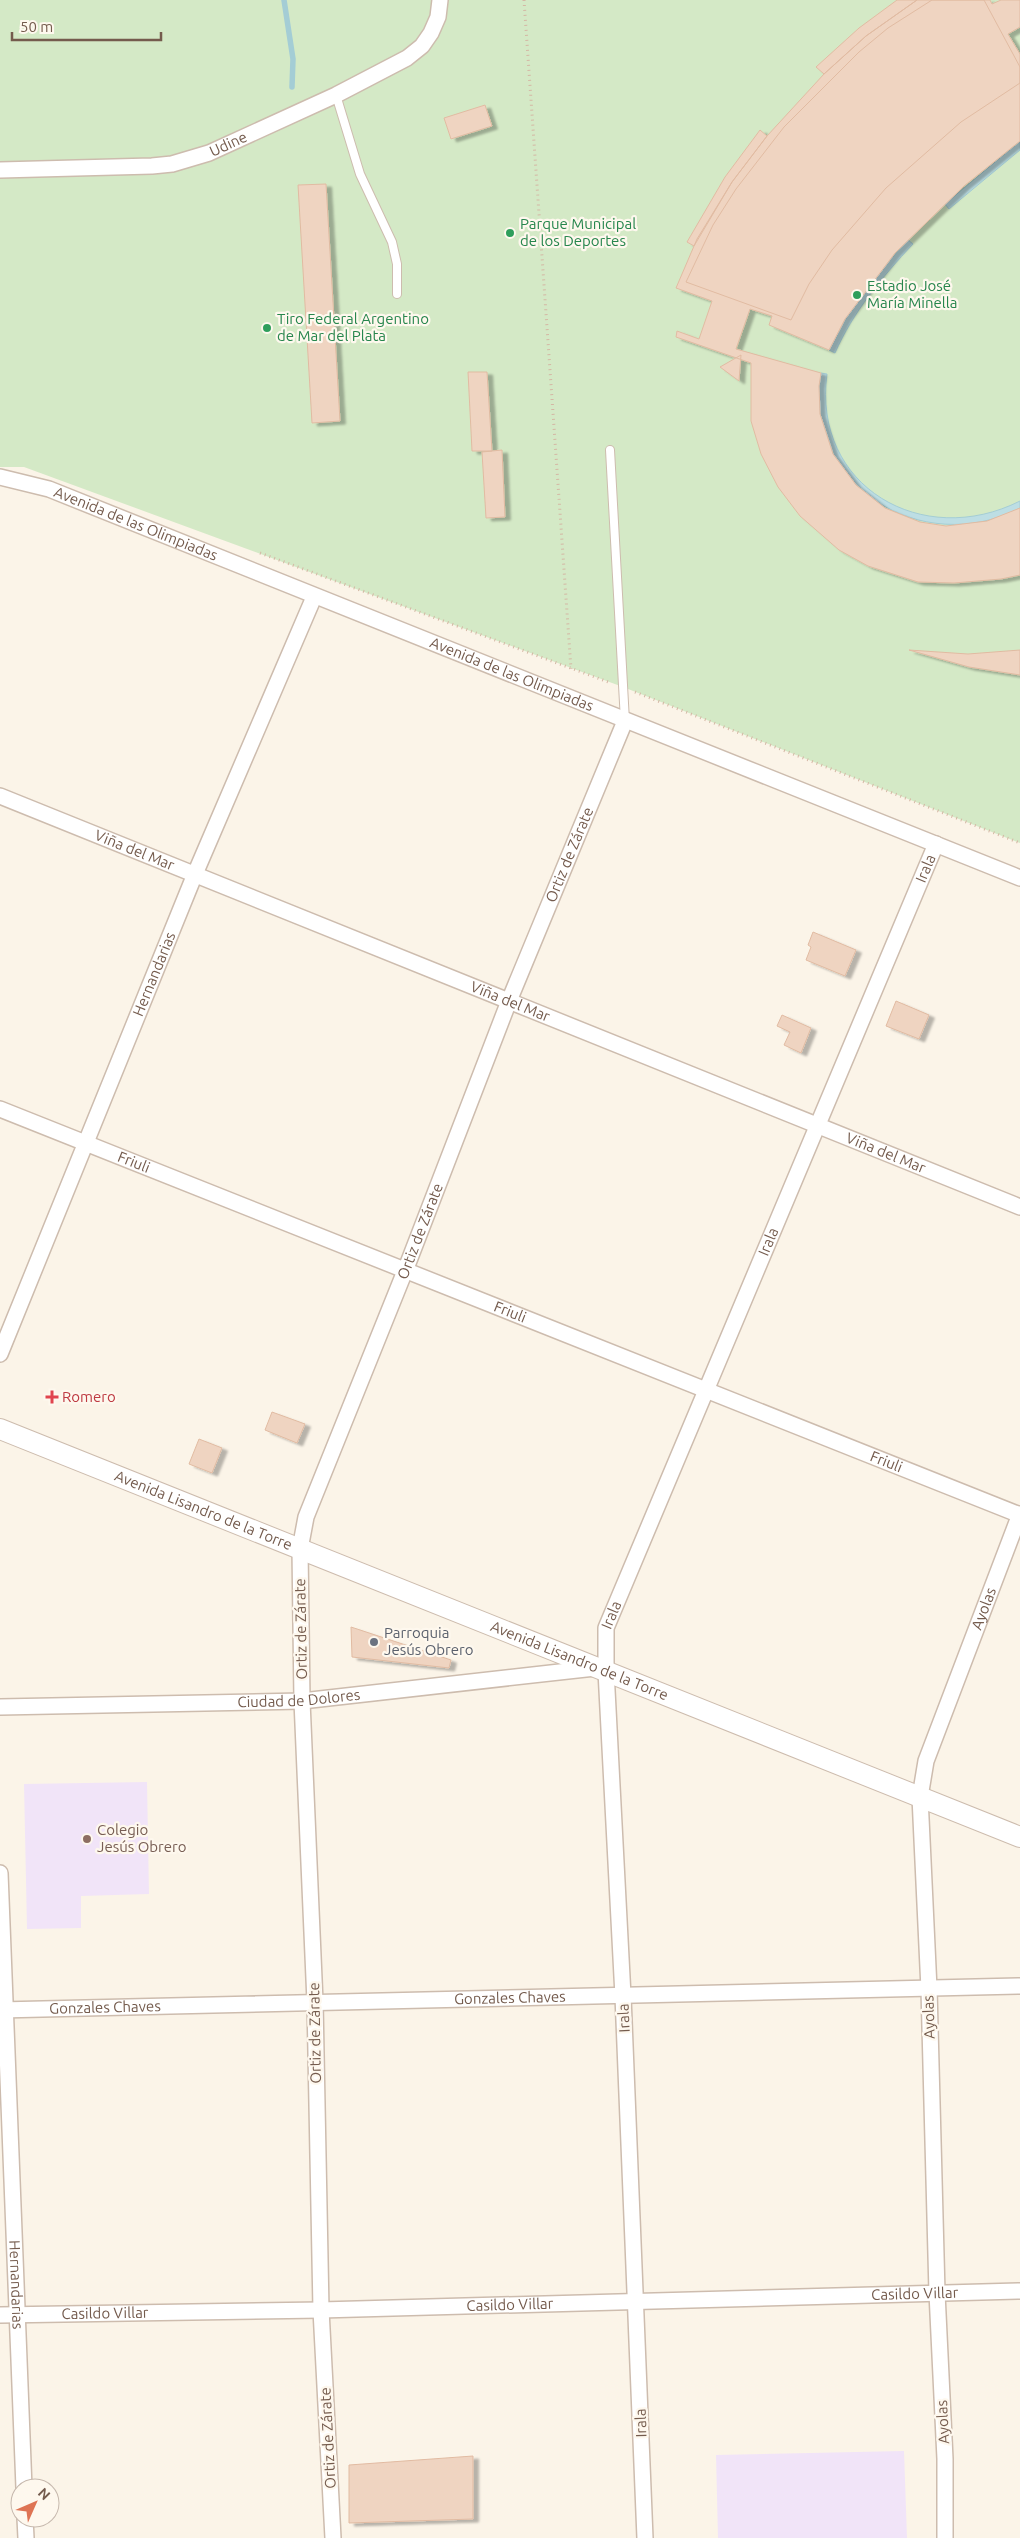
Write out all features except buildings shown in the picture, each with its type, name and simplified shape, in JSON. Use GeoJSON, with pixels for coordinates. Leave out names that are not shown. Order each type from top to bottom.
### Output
{"type":"FeatureCollection","features":[{"type":"Feature","properties":{"kind":"street","name":"Udine"},"geometry":{"type":"LineString","coordinates":[[0,170],[172,164],[209,153],[336,95],[407,58],[422,46],[431,33],[438,17],[440,0]]}},
{"type":"Feature","properties":{"kind":"street","name":"Avenida de las Olimpiadas"},"geometry":{"type":"LineString","coordinates":[[0,477],[49,488],[314,597],[1020,878]]}},
{"type":"Feature","properties":{"kind":"street","name":"Hernandarias"},"geometry":{"type":"LineString","coordinates":[[0,1354],[194,874],[314,597]]}},
{"type":"Feature","properties":{"kind":"street","name":"Ortiz de Zárate"},"geometry":{"type":"LineString","coordinates":[[333,2538],[321,2310],[315,2002],[302,1701],[300,1549],[306,1517],[406,1271],[509,1001],[625,721]]}},
{"type":"Feature","properties":{"kind":"street","name":"Viña del Mar"},"geometry":{"type":"LineString","coordinates":[[0,796],[1020,1207]]}},
{"type":"Feature","properties":{"kind":"street","name":"Irala"},"geometry":{"type":"LineString","coordinates":[[645,2538],[623,1996],[601,1670],[606,1628],[936,844]]}},
{"type":"Feature","properties":{"kind":"street","name":"Friuli"},"geometry":{"type":"LineString","coordinates":[[0,1109],[1020,1515]]}},
{"type":"Feature","properties":{"kind":"street","name":"Avenida Lisandro de la Torre"},"geometry":{"type":"LineString","coordinates":[[0,1429],[1020,1837]]}},
{"type":"Feature","properties":{"kind":"street","name":"Ayolas"},"geometry":{"type":"LineString","coordinates":[[945,2538],[945,2459],[937,2293],[920,1797],[926,1761],[1020,1515]]}},
{"type":"Feature","properties":{"kind":"street","name":"Ciudad de Dolores"},"geometry":{"type":"LineString","coordinates":[[0,1708],[302,1701],[601,1670]]}},
{"type":"Feature","properties":{"kind":"street","name":"Hernandarias"},"geometry":{"type":"LineString","coordinates":[[0,1874],[3,2010],[24,2478]]}},
{"type":"Feature","properties":{"kind":"street","name":"Gonzales Chaves"},"geometry":{"type":"LineString","coordinates":[[3,2010],[1020,1986]]}},
{"type":"Feature","properties":{"kind":"street","name":"Casildo Villar"},"geometry":{"type":"LineString","coordinates":[[0,2315],[321,2310],[1020,2291]]}},
{"type":"Feature","properties":{"kind":"lane"},"geometry":{"type":"LineString","coordinates":[[336,95],[360,174],[392,242],[398,264],[397,294]]}},
{"type":"Feature","properties":{"kind":"lane"},"geometry":{"type":"LineString","coordinates":[[610,450],[625,721]]}},
{"type":"Feature","properties":{"kind":"path"},"geometry":{"type":"LineString","coordinates":[[524,0],[572,669]]}},
{"type":"Feature","properties":{"kind":"path"},"geometry":{"type":"LineString","coordinates":[[322,575],[623,687],[1020,843]]}},
{"type":"Feature","properties":{"kind":"shaded area","name":"Colegio Jesús Obrero"},"geometry":{"type":"Polygon","coordinates":[[[147,1782],[149,1894],[81,1896],[81,1928],[27,1929],[24,1784],[147,1782]]]}},
{"type":"Feature","properties":{"kind":"shaded area"},"geometry":{"type":"Polygon","coordinates":[[[904,2451],[907,2538],[718,2538],[716,2455],[904,2451]]]}},
{"type":"Feature","properties":{"kind":"green space","name":"Parque Municipal de los Deportes"},"geometry":{"type":"Polygon","coordinates":[[[0,0],[1020,0],[1020,843],[623,687],[24,467],[0,467],[0,0]]]}},
{"type":"Feature","properties":{"kind":"water"},"geometry":{"type":"Polygon","coordinates":[[[1020,141],[1020,150],[949,209],[945,204],[1020,141]]]}},
{"type":"Feature","properties":{"kind":"water"},"geometry":{"type":"Polygon","coordinates":[[[908,240],[913,244],[890,269],[859,309],[835,353],[829,350],[845,320],[864,292],[908,240]]]}},
{"type":"Feature","properties":{"kind":"water"},"geometry":{"type":"Polygon","coordinates":[[[821,373],[827,374],[827,414],[837,448],[856,477],[882,498],[912,512],[947,518],[983,514],[1020,501],[1020,508],[983,521],[945,524],[909,517],[877,502],[850,478],[830,449],[820,413],[821,373]]]}},
{"type":"Feature","properties":{"kind":"waterway"},"geometry":{"type":"LineString","coordinates":[[284,0],[293,59],[292,87]]}},
{"type":"Feature","properties":{"kind":"place","name":"Parque Municipal de los Deportes"},"geometry":{"type":"Point","coordinates":[510,233]}},
{"type":"Feature","properties":{"kind":"place","name":"Estadio José María Minella"},"geometry":{"type":"Point","coordinates":[857,295]}},
{"type":"Feature","properties":{"kind":"place","name":"Tiro Federal Argentino de Mar del Plata"},"geometry":{"type":"Point","coordinates":[267,328]}},
{"type":"Feature","properties":{"kind":"place","name":"Romero"},"geometry":{"type":"Point","coordinates":[52,1397]}},
{"type":"Feature","properties":{"kind":"place","name":"Parroquia Jesús Obrero"},"geometry":{"type":"Point","coordinates":[374,1642]}},
{"type":"Feature","properties":{"kind":"place","name":"Colegio Jesús Obrero"},"geometry":{"type":"Point","coordinates":[87,1839]}}]}
